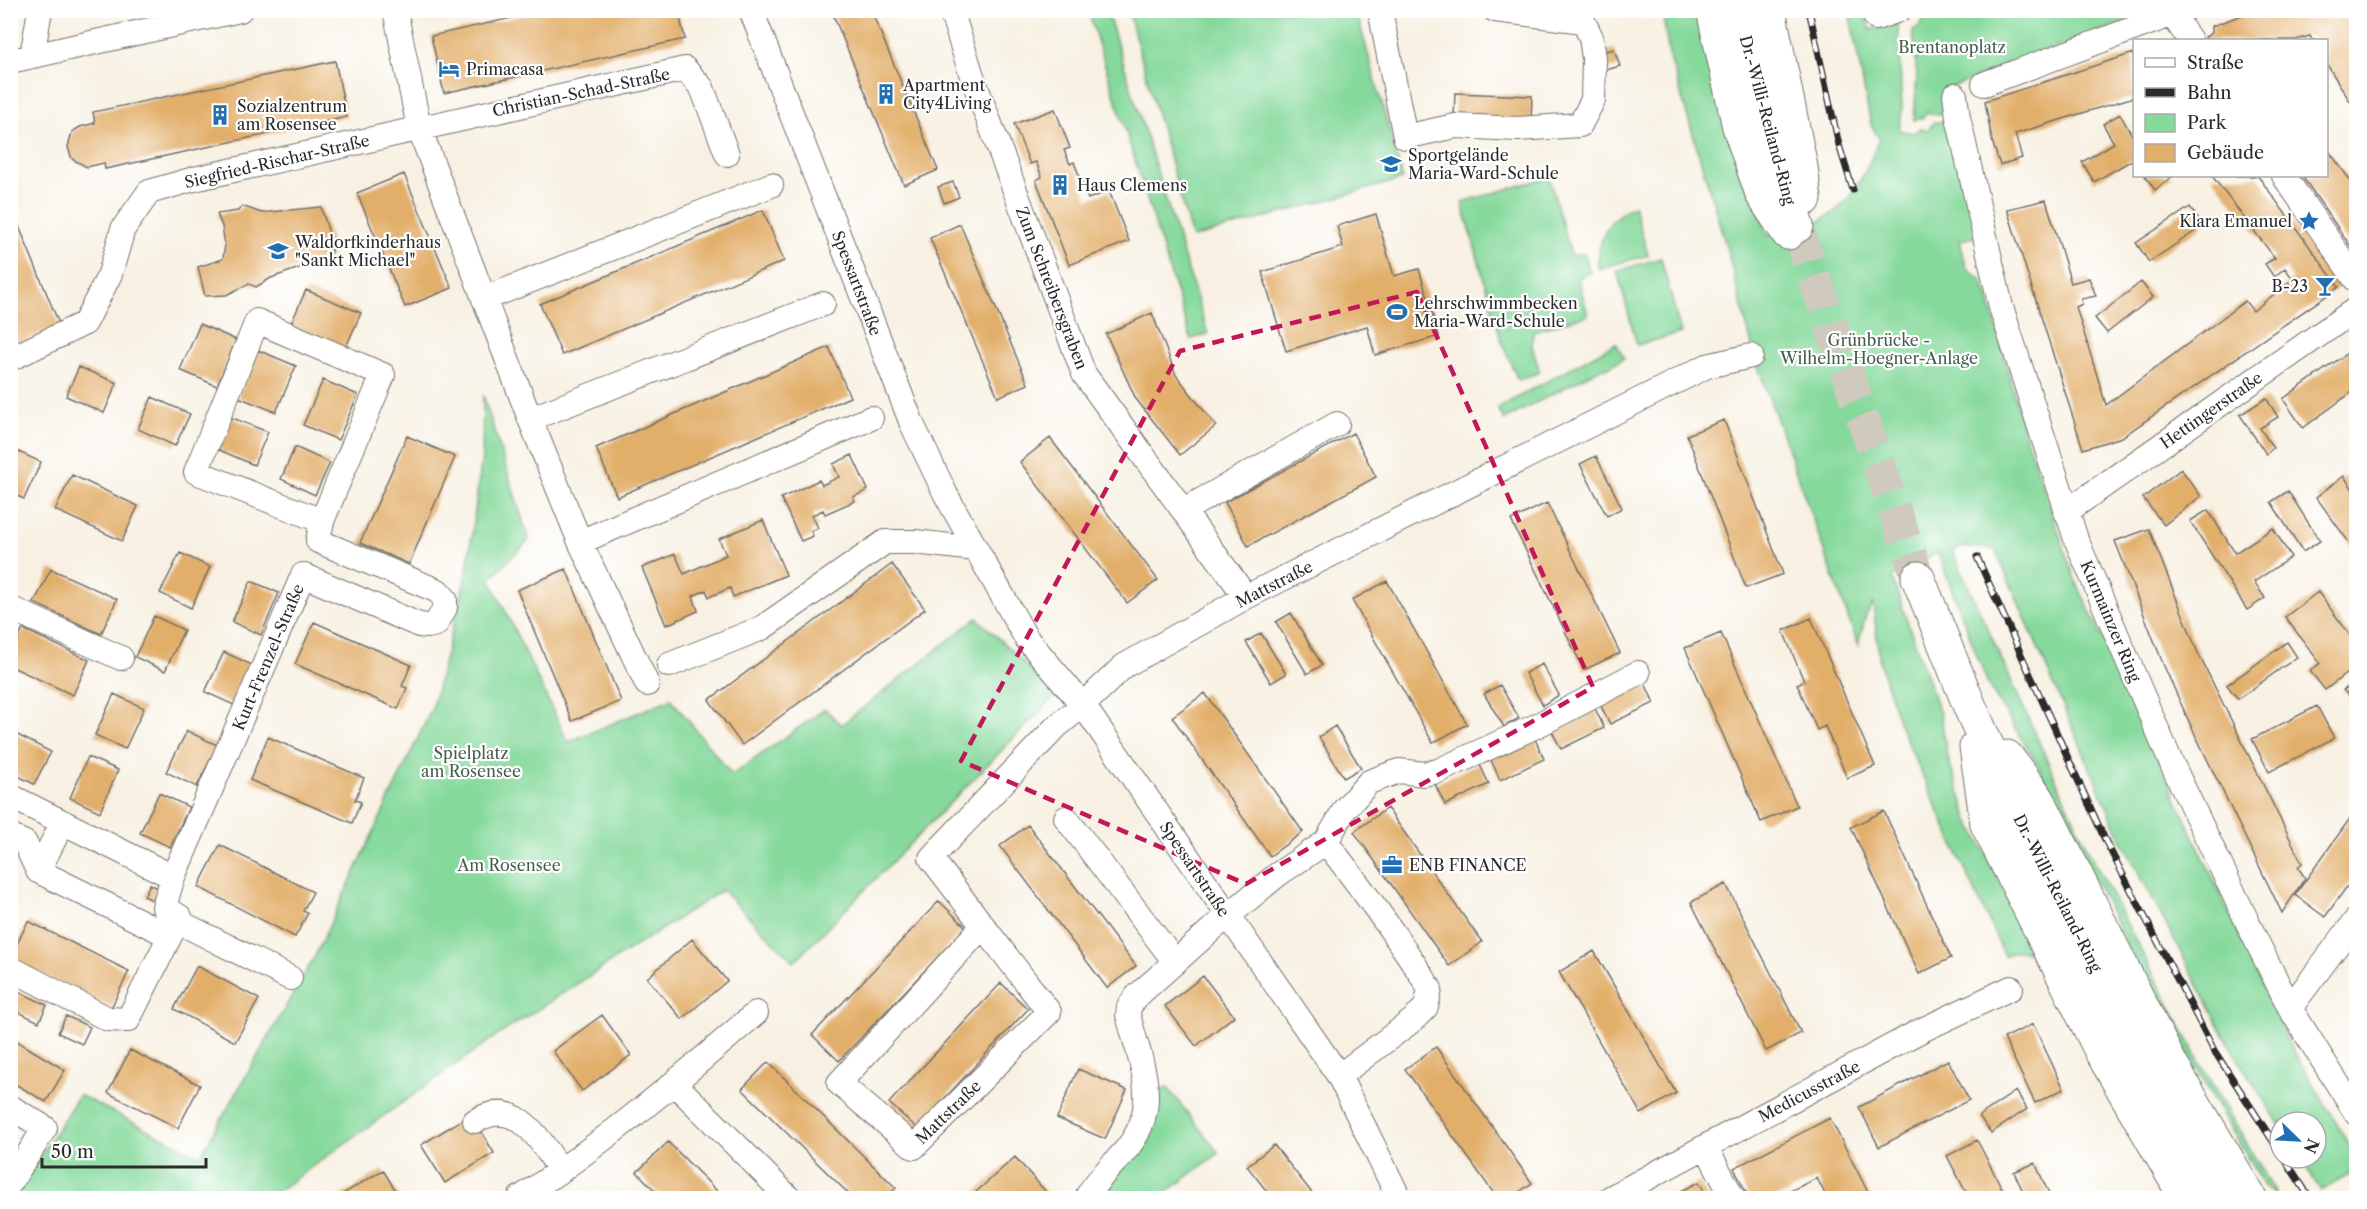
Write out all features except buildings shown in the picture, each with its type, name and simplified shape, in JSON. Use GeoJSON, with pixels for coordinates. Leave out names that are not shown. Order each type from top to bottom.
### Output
{"type":"FeatureCollection","features":[{"type":"Feature","properties":{"kind":"highway"},"geometry":{"type":"LineString","coordinates":[[1713,10],[1739,128],[1762,194],[1798,230]]}},
{"type":"Feature","properties":{"kind":"highway","name":"Dr.-Willi-Reiland-Ring"},"geometry":{"type":"LineString","coordinates":[[1740,10],[1775,159],[1798,230]]}},
{"type":"Feature","properties":{"kind":"highway"},"geometry":{"type":"LineString","coordinates":[[1769,10],[1801,167],[1798,230]]}},
{"type":"Feature","properties":{"kind":"highway","name":"Dr.-Willi-Reiland-Ring"},"geometry":{"type":"LineString","coordinates":[[1918,578],[1970,707],[2018,815],[2177,1131],[2218,1198]]}},
{"type":"Feature","properties":{"kind":"highway"},"geometry":{"type":"LineString","coordinates":[[1970,707],[1987,824],[2103,1053],[2186,1198]]}},
{"type":"Feature","properties":{"kind":"highway"},"geometry":{"type":"LineString","coordinates":[[1970,707],[2038,799],[2170,1063],[2250,1198]]}},
{"type":"Feature","properties":{"kind":"street"},"geometry":{"type":"LineString","coordinates":[[21,59],[40,10]]}},
{"type":"Feature","properties":{"kind":"street"},"geometry":{"type":"LineString","coordinates":[[21,59],[240,10]]}},
{"type":"Feature","properties":{"kind":"street"},"geometry":{"type":"LineString","coordinates":[[395,10],[419,128],[530,419],[580,542],[647,684]]}},
{"type":"Feature","properties":{"kind":"street","name":"Spessartstraße"},"geometry":{"type":"LineString","coordinates":[[751,10],[912,424],[946,495],[1026,638],[1083,705],[1339,1076],[1399,1198]]}},
{"type":"Feature","properties":{"kind":"street","name":"Zum Schreibersgraben"},"geometry":{"type":"LineString","coordinates":[[951,10],[972,76],[1084,374],[1246,597]]}},
{"type":"Feature","properties":{"kind":"street"},"geometry":{"type":"LineString","coordinates":[[1380,10],[1405,137],[1455,126],[1518,129],[1580,125],[1593,100],[1594,59],[1591,37],[1583,21],[1495,10]]}},
{"type":"Feature","properties":{"kind":"street"},"geometry":{"type":"LineString","coordinates":[[1875,10],[1876,18],[1899,10]]}},
{"type":"Feature","properties":{"kind":"street"},"geometry":{"type":"LineString","coordinates":[[1984,84],[2175,12],[2189,39]]}},
{"type":"Feature","properties":{"kind":"street","name":"Christian-Schad-Straße"},"geometry":{"type":"LineString","coordinates":[[419,128],[686,69],[702,88],[727,154]]}},
{"type":"Feature","properties":{"kind":"street","name":"Kurmainzer Ring"},"geometry":{"type":"LineString","coordinates":[[1955,95],[1960,128],[2001,307],[2066,512],[2170,760],[2290,1008],[2356,1113]]}},
{"type":"Feature","properties":{"kind":"street","name":"Siegfried-Rischar-Straße"},"geometry":{"type":"LineString","coordinates":[[10,359],[85,323],[110,274],[123,229],[149,192],[194,179],[419,128]]}},
{"type":"Feature","properties":{"kind":"street"},"geometry":{"type":"LineString","coordinates":[[2285,177],[2356,280]]}},
{"type":"Feature","properties":{"kind":"street"},"geometry":{"type":"LineString","coordinates":[[484,299],[771,185]]}},
{"type":"Feature","properties":{"kind":"street"},"geometry":{"type":"LineString","coordinates":[[530,419],[823,304]]}},
{"type":"Feature","properties":{"kind":"street","name":"Hettingerstraße"},"geometry":{"type":"LineString","coordinates":[[2066,512],[2356,309]]}},
{"type":"Feature","properties":{"kind":"street"},"geometry":{"type":"LineString","coordinates":[[257,321],[383,375],[322,521],[196,472],[257,321]]}},
{"type":"Feature","properties":{"kind":"street","name":"Mattstraße"},"geometry":{"type":"LineString","coordinates":[[982,927],[839,1083],[914,1147],[1049,1012],[931,858],[1057,726],[1124,666],[1246,597],[1707,366],[1751,356]]}},
{"type":"Feature","properties":{"kind":"street"},"geometry":{"type":"LineString","coordinates":[[580,542],[871,418]]}},
{"type":"Feature","properties":{"kind":"street"},"geometry":{"type":"LineString","coordinates":[[1185,510],[1337,424]]}},
{"type":"Feature","properties":{"kind":"street","name":"Kurt-Frenzel-Straße"},"geometry":{"type":"LineString","coordinates":[[173,877],[303,575],[419,625],[436,624],[444,608],[445,599],[438,591],[318,541],[322,521]]}},
{"type":"Feature","properties":{"kind":"street"},"geometry":{"type":"LineString","coordinates":[[669,665],[762,628],[885,542],[915,542],[976,549]]}},
{"type":"Feature","properties":{"kind":"street"},"geometry":{"type":"LineString","coordinates":[[10,608],[121,658]]}},
{"type":"Feature","properties":{"kind":"street"},"geometry":{"type":"LineString","coordinates":[[1084,1197],[1138,1133],[1147,1094],[1145,1073],[1128,1015],[1129,1007],[1137,996],[1277,875],[1326,842],[1345,809],[1369,782],[1399,771],[1424,774],[1438,771],[1536,726],[1638,673]]}},
{"type":"Feature","properties":{"kind":"street"},"geometry":{"type":"LineString","coordinates":[[10,796],[173,877],[164,907],[180,917],[128,1020],[108,1019],[10,968]]}},
{"type":"Feature","properties":{"kind":"street"},"geometry":{"type":"LineString","coordinates":[[1066,818],[1175,962]]}},
{"type":"Feature","properties":{"kind":"street"},"geometry":{"type":"LineString","coordinates":[[38,871],[63,822]]}},
{"type":"Feature","properties":{"kind":"street"},"geometry":{"type":"LineString","coordinates":[[10,836],[25,843],[38,871],[290,978]]}},
{"type":"Feature","properties":{"kind":"street"},"geometry":{"type":"LineString","coordinates":[[1326,842],[1409,954],[1430,989],[1426,1007],[1413,1020],[1339,1076]]}},
{"type":"Feature","properties":{"kind":"street"},"geometry":{"type":"LineString","coordinates":[[2290,1008],[2356,920]]}},
{"type":"Feature","properties":{"kind":"street","name":"Medicusstraße"},"geometry":{"type":"LineString","coordinates":[[1610,1198],[1918,1032],[2011,988]]}},
{"type":"Feature","properties":{"kind":"street"},"geometry":{"type":"LineString","coordinates":[[520,1198],[561,1171],[675,1084],[756,1013]]}},
{"type":"Feature","properties":{"kind":"street"},"geometry":{"type":"LineString","coordinates":[[675,1084],[789,1198]]}},
{"type":"Feature","properties":{"kind":"street"},"geometry":{"type":"LineString","coordinates":[[10,1107],[45,1128],[10,1183]]}},
{"type":"Feature","properties":{"kind":"street"},"geometry":{"type":"LineString","coordinates":[[475,1120],[504,1112],[522,1120],[561,1171]]}},
{"type":"Feature","properties":{"kind":"street"},"geometry":{"type":"LineString","coordinates":[[1706,1147],[1733,1198]]}},
{"type":"Feature","properties":{"kind":"highlighted area"},"geometry":{"type":"Polygon","coordinates":[[[1417,292],[1593,687],[1246,884],[961,761],[1180,351],[1417,292]]]}},
{"type":"Feature","properties":{"kind":"green space"},"geometry":{"type":"Polygon","coordinates":[[[1088,11],[1107,11],[1208,334],[1191,339],[1088,11]]]}},
{"type":"Feature","properties":{"kind":"green space"},"geometry":{"type":"Polygon","coordinates":[[[1128,11],[1356,11],[1403,179],[1192,238],[1128,11]]]}},
{"type":"Feature","properties":{"kind":"green space","name":"Grünbrücke - Wilhelm-Hoegner-Anlage"},"geometry":{"type":"Polygon","coordinates":[[[1662,11],[1704,11],[1745,178],[1768,235],[1791,232],[1827,217],[1840,206],[1862,178],[1879,139],[1871,125],[1849,11],[1865,11],[1870,30],[1898,20],[1902,110],[1899,130],[1913,133],[1921,129],[1928,130],[1934,122],[1950,122],[1980,236],[1960,240],[1966,267],[1982,280],[1989,299],[2027,441],[2075,579],[2290,1045],[2356,1156],[2356,1171],[2321,1191],[2308,1170],[2328,1170],[2328,1110],[2270,1110],[2230,1046],[2121,839],[1995,549],[1966,547],[1952,550],[2087,848],[2201,1065],[2277,1195],[2264,1186],[2142,975],[2035,760],[1989,687],[1938,553],[1904,568],[1892,578],[1941,717],[1947,755],[1968,818],[2037,956],[2017,951],[2005,957],[1899,724],[1880,664],[1873,603],[1866,615],[1858,645],[1756,361],[1725,242],[1669,54],[1662,11]]]}},
{"type":"Feature","properties":{"kind":"green space","name":"Brentanoplatz"},"geometry":{"type":"Polygon","coordinates":[[[1928,11],[2154,11],[1946,89],[1950,112],[1938,115],[1927,112],[1922,118],[1914,120],[1917,76],[1913,31],[1922,23],[1928,11]]]}},
{"type":"Feature","properties":{"kind":"green space"},"geometry":{"type":"Polygon","coordinates":[[[1549,177],[1571,255],[1585,254],[1590,272],[1578,278],[1588,315],[1533,331],[1532,346],[1540,372],[1518,380],[1501,340],[1462,202],[1549,177]]]}},
{"type":"Feature","properties":{"kind":"green space"},"geometry":{"type":"Polygon","coordinates":[[[1634,206],[1648,255],[1598,269],[1599,249],[1610,223],[1634,206]]]}},
{"type":"Feature","properties":{"kind":"green space"},"geometry":{"type":"Polygon","coordinates":[[[1661,258],[1681,333],[1637,345],[1617,271],[1661,258]]]}},
{"type":"Feature","properties":{"kind":"green space"},"geometry":{"type":"Polygon","coordinates":[[[1616,343],[1624,358],[1504,420],[1498,408],[1616,343]]]}},
{"type":"Feature","properties":{"kind":"green space","name":"Am Rosensee"},"geometry":{"type":"Polygon","coordinates":[[[483,395],[529,540],[490,579],[568,742],[671,699],[732,775],[825,709],[841,725],[977,618],[1057,694],[794,962],[722,890],[492,1039],[268,1198],[13,1198],[79,1095],[200,1156],[315,956],[432,708],[467,572],[482,456],[483,395]]]}},
{"type":"Feature","properties":{"kind":"green space"},"geometry":{"type":"Polygon","coordinates":[[[1167,1087],[1219,1153],[1159,1198],[1109,1198],[1106,1191],[1107,1179],[1160,1090],[1167,1087]]]}},
{"type":"Feature","properties":{"kind":"tunnel"},"geometry":{"type":"LineString","coordinates":[[1798,230],[1918,578]]}},
{"type":"Feature","properties":{"kind":"railway"},"geometry":{"type":"LineString","coordinates":[[1809,10],[1839,145],[1853,190]]}},
{"type":"Feature","properties":{"kind":"railway"},"geometry":{"type":"LineString","coordinates":[[1977,557],[2106,842],[2215,1052],[2268,1134]]}},
{"type":"Feature","properties":{"kind":"railway"},"geometry":{"type":"LineString","coordinates":[[2292,1170],[2310,1198]]}},
{"type":"Feature","properties":{"kind":"place","name":"Primacasa"},"geometry":{"type":"Point","coordinates":[449,69]}},
{"type":"Feature","properties":{"kind":"place","name":"Apartment City4Living"},"geometry":{"type":"Point","coordinates":[886,94]}},
{"type":"Feature","properties":{"kind":"place","name":"Sozialzentrum am Rosensee"},"geometry":{"type":"Point","coordinates":[220,115]}},
{"type":"Feature","properties":{"kind":"place","name":"Sportgelände Maria-Ward-Schule"},"geometry":{"type":"Point","coordinates":[1391,164]}},
{"type":"Feature","properties":{"kind":"place","name":"Haus Clemens"},"geometry":{"type":"Point","coordinates":[1060,185]}},
{"type":"Feature","properties":{"kind":"place","name":"Klara Emanuel"},"geometry":{"type":"Point","coordinates":[2309,221]}},
{"type":"Feature","properties":{"kind":"place","name":"Waldorfkinderhaus \"Sankt Michael\""},"geometry":{"type":"Point","coordinates":[278,251]}},
{"type":"Feature","properties":{"kind":"place","name":"B-23"},"geometry":{"type":"Point","coordinates":[2325,286]}},
{"type":"Feature","properties":{"kind":"place","name":"Lehrschwimmbecken Maria-Ward-Schule"},"geometry":{"type":"Point","coordinates":[1397,312]}},
{"type":"Feature","properties":{"kind":"place","name":"ENB FINANCE"},"geometry":{"type":"Point","coordinates":[1392,865]}},
{"type":"Feature","properties":{"kind":"park label","name":"Spielplatz am Rosensee"},"geometry":{"type":"Point","coordinates":[471,762]}}]}
